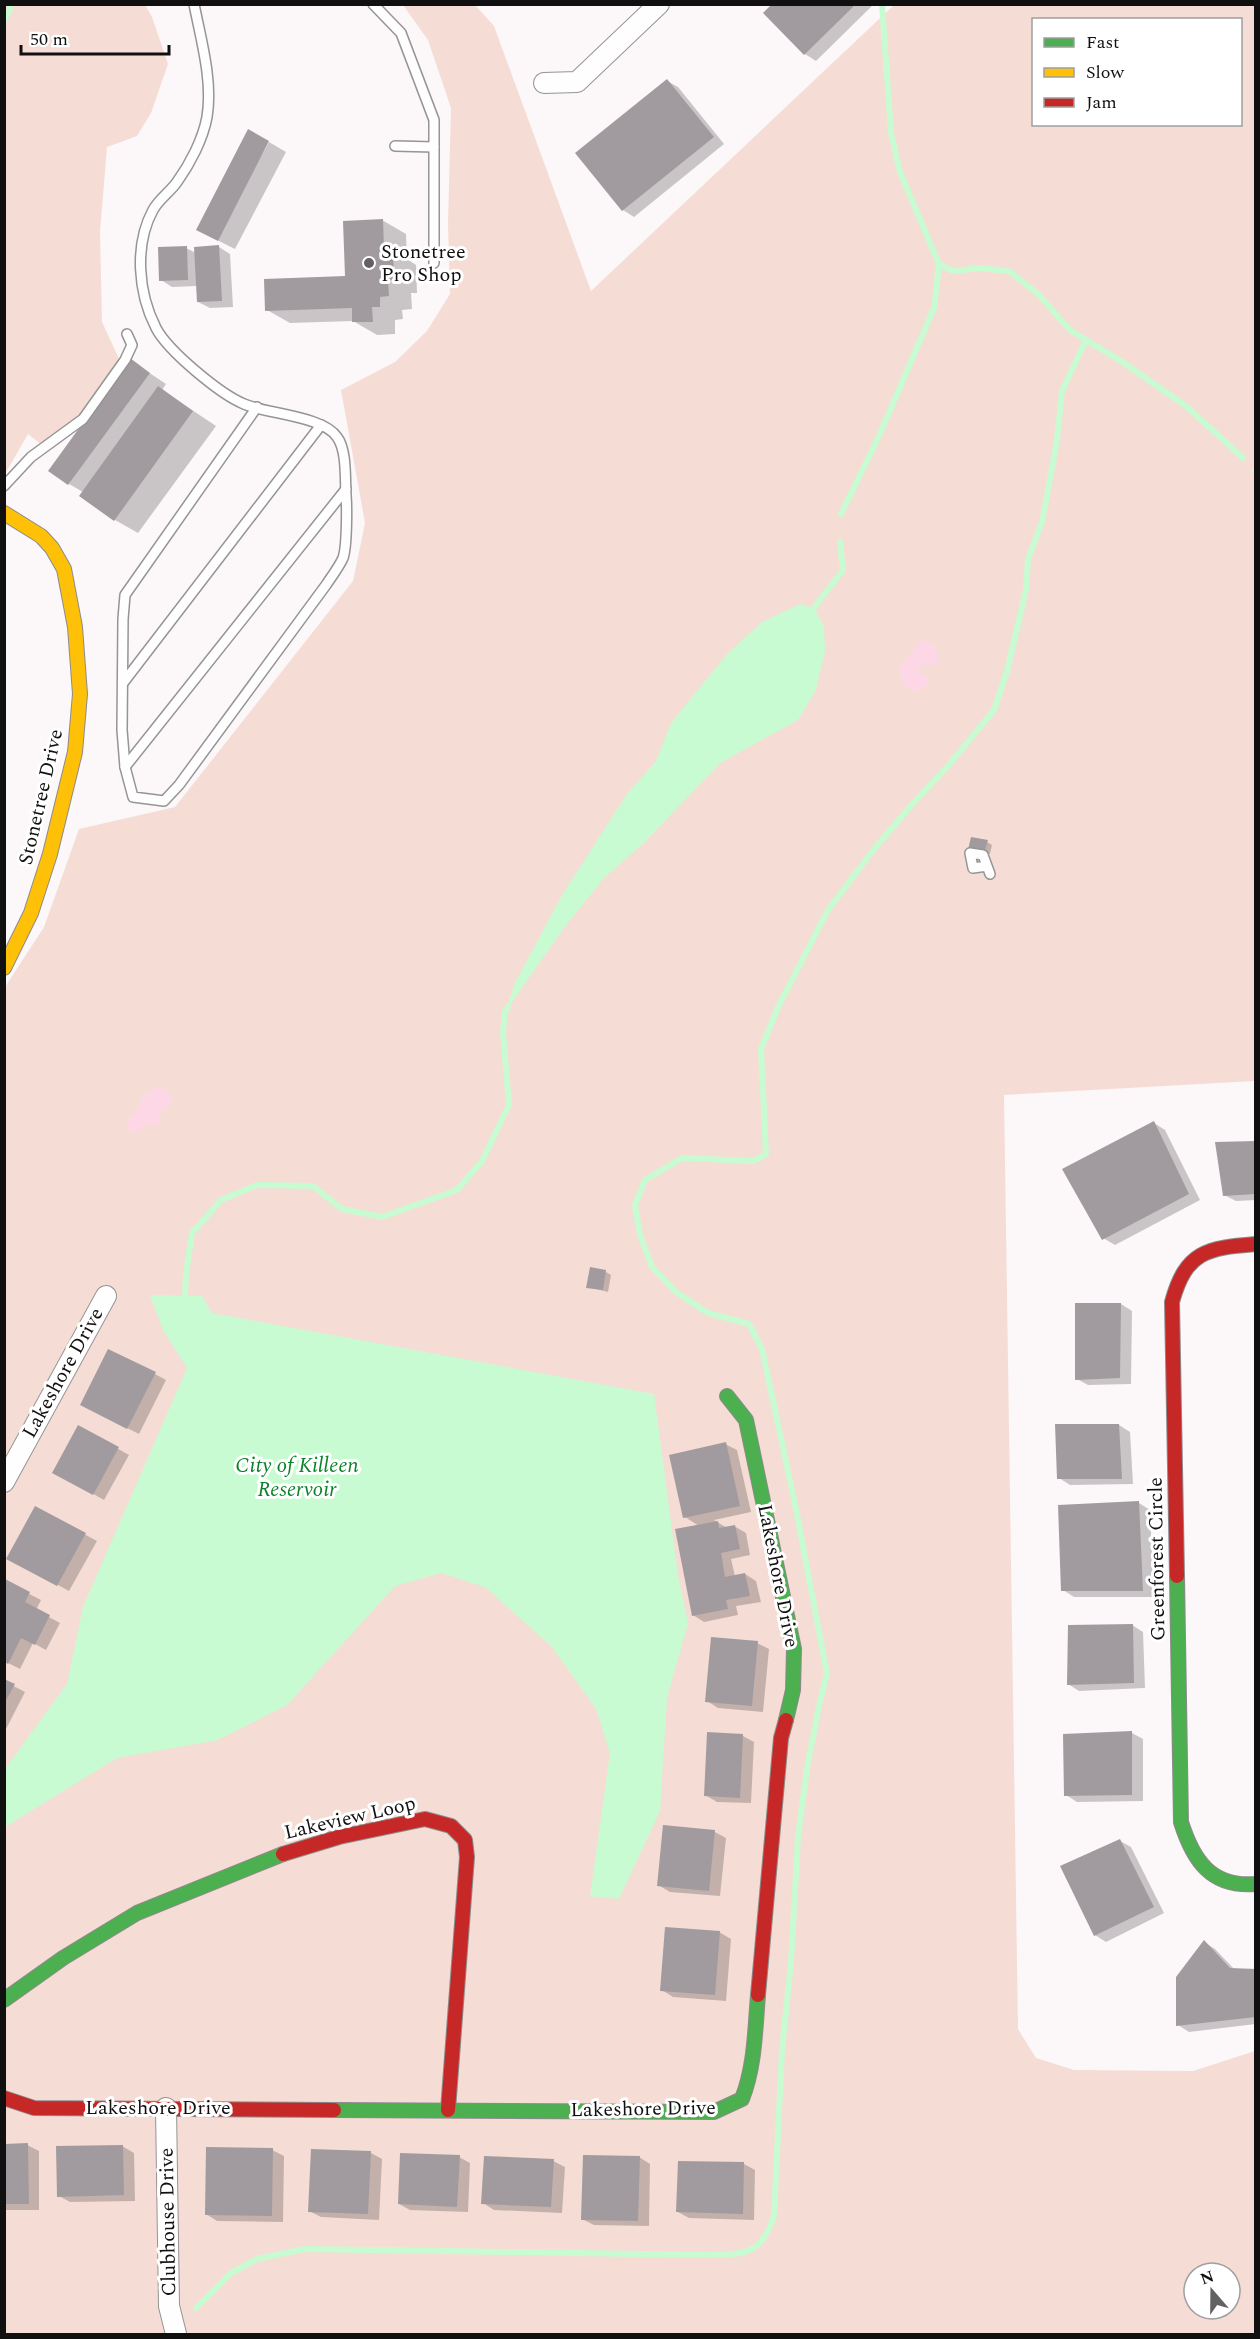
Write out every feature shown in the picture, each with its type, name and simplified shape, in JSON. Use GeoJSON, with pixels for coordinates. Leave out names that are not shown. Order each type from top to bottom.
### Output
{"type":"FeatureCollection","features":[{"type":"Feature","properties":{"kind":"street"},"geometry":{"type":"LineString","coordinates":[[544,82],[577,82],[658,4]]}},
{"type":"Feature","properties":{"kind":"street","name":"Stonetree Drive"},"geometry":{"type":"LineString","coordinates":[[4,513],[25,523],[57,553],[68,578],[77,635],[79,697],[77,742],[52,846],[33,906],[4,968]]}},
{"type":"Feature","properties":{"kind":"street","name":"Greenforest Circle"},"geometry":{"type":"LineString","coordinates":[[1256,1244],[1214,1248],[1197,1257],[1183,1271],[1175,1285],[1172,1302],[1181,1822],[1189,1848],[1212,1874],[1230,1883],[1256,1884]]}},
{"type":"Feature","properties":{"kind":"street","name":"Lakeshore Drive"},"geometry":{"type":"LineString","coordinates":[[4,1482],[106,1296]]}},
{"type":"Feature","properties":{"kind":"street","name":"Lakeshore Drive"},"geometry":{"type":"LineString","coordinates":[[4,2098],[34,2108],[714,2112],[742,2099],[752,2064],[781,1738],[793,1690],[794,1649],[746,1420],[727,1396]]}},
{"type":"Feature","properties":{"kind":"street","name":"Lakeview Loop"},"geometry":{"type":"LineString","coordinates":[[4,2000],[63,1959],[137,1913],[306,1845],[425,1819],[451,1826],[465,1840],[467,1857],[448,2110]]}},
{"type":"Feature","properties":{"kind":"street","name":"Clubhouse Drive"},"geometry":{"type":"LineString","coordinates":[[166,2108],[169,2306],[176,2334]]}},
{"type":"Feature","properties":{"kind":"lane"},"geometry":{"type":"LineString","coordinates":[[194,4],[207,82],[207,116],[193,154],[177,182],[154,208],[142,238],[141,264],[144,291],[157,329],[177,356],[244,405],[257,407],[321,424],[337,436],[344,457],[346,489],[344,556],[326,585],[179,785],[164,801],[133,797],[125,767],[122,730],[125,595],[257,407]]}},
{"type":"Feature","properties":{"kind":"lane"},"geometry":{"type":"LineString","coordinates":[[372,4],[401,33],[434,120],[434,263]]}},
{"type":"Feature","properties":{"kind":"lane"},"geometry":{"type":"LineString","coordinates":[[395,146],[434,147]]}},
{"type":"Feature","properties":{"kind":"lane"},"geometry":{"type":"LineString","coordinates":[[4,486],[31,457],[83,419],[132,345],[127,334]]}},
{"type":"Feature","properties":{"kind":"lane"},"geometry":{"type":"LineString","coordinates":[[123,683],[321,424]]}},
{"type":"Feature","properties":{"kind":"lane"},"geometry":{"type":"LineString","coordinates":[[125,767],[346,489]]}},
{"type":"Feature","properties":{"kind":"shaded area"},"geometry":{"type":"Polygon","coordinates":[[[4,5],[145,5],[152,17],[168,64],[151,113],[137,136],[107,147],[100,232],[102,322],[120,361],[81,416],[42,445],[28,434],[5,474],[4,5]]]}},
{"type":"Feature","properties":{"kind":"shaded area"},"geometry":{"type":"Polygon","coordinates":[[[403,5],[475,5],[494,26],[591,291],[894,5],[1255,5],[1255,1081],[1004,1095],[1018,2029],[1036,2058],[1074,2070],[1193,2071],[1255,2051],[1255,2334],[5,2334],[5,987],[44,927],[79,829],[175,807],[353,581],[365,523],[341,390],[395,362],[427,331],[450,294],[448,224],[451,108],[428,40],[403,5]]]}},
{"type":"Feature","properties":{"kind":"sand"},"geometry":{"type":"Polygon","coordinates":[[[927,641],[935,647],[939,661],[934,666],[918,665],[918,671],[927,678],[928,683],[921,690],[911,691],[902,682],[900,668],[920,642],[927,641]]]}},
{"type":"Feature","properties":{"kind":"sand"},"geometry":{"type":"Polygon","coordinates":[[[155,1088],[170,1094],[172,1104],[160,1113],[156,1125],[146,1124],[133,1133],[129,1130],[127,1120],[135,1115],[143,1096],[155,1088]]]}},
{"type":"Feature","properties":{"kind":"water"},"geometry":{"type":"Polygon","coordinates":[[[800,604],[814,608],[824,626],[825,651],[816,690],[798,720],[720,763],[645,842],[604,878],[564,928],[505,1012],[515,983],[562,895],[627,794],[656,761],[671,723],[727,654],[762,622],[800,604]]]}},
{"type":"Feature","properties":{"kind":"water","name":"City of Killeen Reservoir"},"geometry":{"type":"Polygon","coordinates":[[[150,1295],[202,1296],[212,1313],[654,1394],[678,1576],[688,1623],[667,1698],[660,1811],[619,1899],[590,1896],[610,1753],[596,1709],[552,1647],[485,1587],[441,1573],[395,1586],[287,1705],[218,1740],[117,1758],[5,1827],[5,1769],[67,1684],[83,1607],[187,1368],[163,1330],[150,1295]]]}},
{"type":"Feature","properties":{"kind":"building"},"geometry":{"type":"Polygon","coordinates":[[[772,4],[856,4],[804,55],[763,13],[772,4]]]}},
{"type":"Feature","properties":{"kind":"building"},"geometry":{"type":"Polygon","coordinates":[[[667,79],[714,137],[622,211],[575,153],[667,79]]]}},
{"type":"Feature","properties":{"kind":"building"},"geometry":{"type":"Polygon","coordinates":[[[248,129],[269,141],[218,241],[196,230],[248,129]]]}},
{"type":"Feature","properties":{"kind":"building","name":"Stonetree Pro Shop"},"geometry":{"type":"Polygon","coordinates":[[[383,219],[384,250],[393,250],[394,280],[388,281],[389,296],[380,297],[380,307],[372,307],[373,322],[352,322],[352,308],[265,311],[264,279],[345,276],[343,221],[383,219]]]}},
{"type":"Feature","properties":{"kind":"building"},"geometry":{"type":"Polygon","coordinates":[[[219,245],[222,301],[197,302],[194,247],[219,245]]]}},
{"type":"Feature","properties":{"kind":"building"},"geometry":{"type":"Polygon","coordinates":[[[187,246],[188,280],[159,281],[158,247],[187,246]]]}},
{"type":"Feature","properties":{"kind":"building"},"geometry":{"type":"Polygon","coordinates":[[[130,358],[150,373],[68,485],[48,471],[130,358]]]}},
{"type":"Feature","properties":{"kind":"building"},"geometry":{"type":"Polygon","coordinates":[[[158,386],[193,411],[114,521],[79,496],[158,386]]]}},
{"type":"Feature","properties":{"kind":"building"},"geometry":{"type":"Polygon","coordinates":[[[971,837],[988,840],[984,853],[968,850],[971,837]]]}},
{"type":"Feature","properties":{"kind":"building"},"geometry":{"type":"Polygon","coordinates":[[[1154,1121],[1189,1194],[1102,1240],[1062,1169],[1154,1121]]]}},
{"type":"Feature","properties":{"kind":"building"},"geometry":{"type":"Polygon","coordinates":[[[1256,1141],[1256,1194],[1223,1196],[1215,1142],[1256,1141]]]}},
{"type":"Feature","properties":{"kind":"building"},"geometry":{"type":"Polygon","coordinates":[[[590,1267],[606,1270],[603,1290],[586,1288],[590,1267]]]}},
{"type":"Feature","properties":{"kind":"building"},"geometry":{"type":"Polygon","coordinates":[[[1075,1303],[1121,1303],[1120,1378],[1075,1380],[1075,1303]]]}},
{"type":"Feature","properties":{"kind":"building"},"geometry":{"type":"Polygon","coordinates":[[[108,1349],[156,1372],[127,1429],[80,1405],[108,1349]]]}},
{"type":"Feature","properties":{"kind":"building"},"geometry":{"type":"Polygon","coordinates":[[[1055,1424],[1119,1424],[1122,1479],[1057,1479],[1055,1424]]]}},
{"type":"Feature","properties":{"kind":"building"},"geometry":{"type":"Polygon","coordinates":[[[78,1425],[119,1447],[93,1495],[52,1473],[78,1425]]]}},
{"type":"Feature","properties":{"kind":"building"},"geometry":{"type":"Polygon","coordinates":[[[726,1442],[740,1506],[683,1518],[669,1455],[726,1442]]]}},
{"type":"Feature","properties":{"kind":"building"},"geometry":{"type":"Polygon","coordinates":[[[1139,1501],[1143,1591],[1061,1591],[1058,1505],[1139,1501]]]}},
{"type":"Feature","properties":{"kind":"building"},"geometry":{"type":"Polygon","coordinates":[[[35,1506],[86,1533],[57,1586],[6,1559],[35,1506]]]}},
{"type":"Feature","properties":{"kind":"building"},"geometry":{"type":"Polygon","coordinates":[[[718,1521],[719,1528],[735,1525],[740,1549],[721,1553],[725,1577],[745,1573],[750,1596],[726,1600],[728,1609],[692,1616],[675,1529],[718,1521]]]}},
{"type":"Feature","properties":{"kind":"building"},"geometry":{"type":"Polygon","coordinates":[[[5,1579],[30,1592],[25,1602],[50,1615],[35,1645],[21,1638],[8,1664],[5,1662],[5,1579]]]}},
{"type":"Feature","properties":{"kind":"building"},"geometry":{"type":"Polygon","coordinates":[[[1133,1624],[1134,1683],[1067,1685],[1068,1625],[1133,1624]]]}},
{"type":"Feature","properties":{"kind":"building"},"geometry":{"type":"Polygon","coordinates":[[[711,1637],[758,1641],[752,1706],[705,1702],[711,1637]]]}},
{"type":"Feature","properties":{"kind":"building"},"geometry":{"type":"Polygon","coordinates":[[[4,1679],[15,1684],[4,1704],[4,1679]]]}},
{"type":"Feature","properties":{"kind":"building"},"geometry":{"type":"Polygon","coordinates":[[[1132,1731],[1132,1795],[1064,1796],[1063,1734],[1132,1731]]]}},
{"type":"Feature","properties":{"kind":"building"},"geometry":{"type":"Polygon","coordinates":[[[707,1732],[743,1734],[740,1798],[704,1796],[707,1732]]]}},
{"type":"Feature","properties":{"kind":"building"},"geometry":{"type":"Polygon","coordinates":[[[663,1825],[715,1830],[709,1891],[657,1886],[663,1825]]]}},
{"type":"Feature","properties":{"kind":"building"},"geometry":{"type":"Polygon","coordinates":[[[1120,1839],[1154,1907],[1094,1936],[1060,1866],[1120,1839]]]}},
{"type":"Feature","properties":{"kind":"building"},"geometry":{"type":"Polygon","coordinates":[[[665,1927],[720,1931],[715,1995],[660,1991],[665,1927]]]}},
{"type":"Feature","properties":{"kind":"building"},"geometry":{"type":"Polygon","coordinates":[[[1204,1940],[1230,1968],[1256,1969],[1256,2017],[1176,2026],[1176,1977],[1204,1940]]]}},
{"type":"Feature","properties":{"kind":"building"},"geometry":{"type":"Polygon","coordinates":[[[28,2143],[29,2204],[4,2204],[4,2144],[28,2143]]]}},
{"type":"Feature","properties":{"kind":"building"},"geometry":{"type":"Polygon","coordinates":[[[123,2145],[124,2195],[57,2197],[56,2146],[123,2145]]]}},
{"type":"Feature","properties":{"kind":"building"},"geometry":{"type":"Polygon","coordinates":[[[206,2147],[273,2148],[272,2216],[205,2215],[206,2147]]]}},
{"type":"Feature","properties":{"kind":"building"},"geometry":{"type":"Polygon","coordinates":[[[311,2149],[371,2151],[368,2214],[308,2212],[311,2149]]]}},
{"type":"Feature","properties":{"kind":"building"},"geometry":{"type":"Polygon","coordinates":[[[400,2153],[460,2155],[457,2207],[398,2204],[400,2153]]]}},
{"type":"Feature","properties":{"kind":"building"},"geometry":{"type":"Polygon","coordinates":[[[583,2155],[640,2156],[638,2221],[581,2220],[583,2155]]]}},
{"type":"Feature","properties":{"kind":"building"},"geometry":{"type":"Polygon","coordinates":[[[484,2156],[554,2159],[551,2207],[481,2204],[484,2156]]]}},
{"type":"Feature","properties":{"kind":"building"},"geometry":{"type":"Polygon","coordinates":[[[678,2161],[744,2162],[743,2214],[676,2212],[678,2161]]]}},
{"type":"Feature","properties":{"kind":"waterway"},"geometry":{"type":"LineString","coordinates":[[4,21],[12,4]]}},
{"type":"Feature","properties":{"kind":"waterway"},"geometry":{"type":"LineString","coordinates":[[841,514],[879,436],[934,308],[939,264],[900,172],[891,133],[882,4]]}},
{"type":"Feature","properties":{"kind":"waterway"},"geometry":{"type":"LineString","coordinates":[[939,264],[953,271],[980,268],[1009,271],[1038,294],[1070,330],[1124,363],[1186,406],[1243,458]]}},
{"type":"Feature","properties":{"kind":"waterway"},"geometry":{"type":"LineString","coordinates":[[196,2308],[231,2273],[257,2259],[304,2249],[725,2255],[752,2249],[759,2244],[769,2228],[774,2216],[782,2050],[791,1962],[798,1837],[807,1768],[827,1674],[795,1504],[762,1349],[749,1324],[708,1313],[676,1292],[652,1267],[640,1235],[635,1205],[645,1180],[682,1158],[754,1161],[766,1154],[761,1049],[778,1007],[828,910],[874,849],[994,710],[1007,671],[1026,590],[1028,559],[1042,522],[1057,440],[1062,391],[1086,340]]}},
{"type":"Feature","properties":{"kind":"waterway"},"geometry":{"type":"LineString","coordinates":[[809,614],[843,570],[840,542]]}},
{"type":"Feature","properties":{"kind":"waterway"},"geometry":{"type":"LineString","coordinates":[[187,1302],[186,1274],[192,1233],[221,1200],[257,1185],[313,1186],[342,1209],[382,1217],[457,1190],[482,1161],[509,1105],[503,1032],[505,1012],[508,1007]]}},
{"type":"Feature","properties":{"kind":"traffic: fast"},"geometry":{"type":"LineString","coordinates":[[727,1396],[746,1420],[794,1649],[793,1690],[786,1720]]}},
{"type":"Feature","properties":{"kind":"traffic: fast"},"geometry":{"type":"LineString","coordinates":[[1177,1576],[1181,1822],[1191,1848],[1206,1869],[1227,1881],[1256,1884]]}},
{"type":"Feature","properties":{"kind":"traffic: fast"},"geometry":{"type":"LineString","coordinates":[[4,2000],[63,1958],[137,1913],[283,1854]]}},
{"type":"Feature","properties":{"kind":"traffic: fast"},"geometry":{"type":"LineString","coordinates":[[334,2110],[714,2112],[742,2099],[752,2061],[758,1995]]}},
{"type":"Feature","properties":{"kind":"traffic: slow"},"geometry":{"type":"LineString","coordinates":[[4,513],[41,536],[52,548],[64,569],[75,627],[80,694],[75,752],[50,854],[31,913],[4,968]]}},
{"type":"Feature","properties":{"kind":"traffic: jam"},"geometry":{"type":"LineString","coordinates":[[1177,1576],[1172,1302],[1184,1272],[1201,1255],[1224,1248],[1256,1244]]}},
{"type":"Feature","properties":{"kind":"traffic: jam"},"geometry":{"type":"LineString","coordinates":[[758,1995],[781,1738],[786,1720]]}},
{"type":"Feature","properties":{"kind":"traffic: jam"},"geometry":{"type":"LineString","coordinates":[[283,1854],[339,1837],[425,1819],[451,1826],[465,1840],[467,1857],[448,2110]]}},
{"type":"Feature","properties":{"kind":"traffic: jam"},"geometry":{"type":"LineString","coordinates":[[4,2098],[34,2108],[334,2110]]}},
{"type":"Feature","properties":{"kind":"place","name":"Stonetree Pro Shop"},"geometry":{"type":"Point","coordinates":[369,263]}}]}
